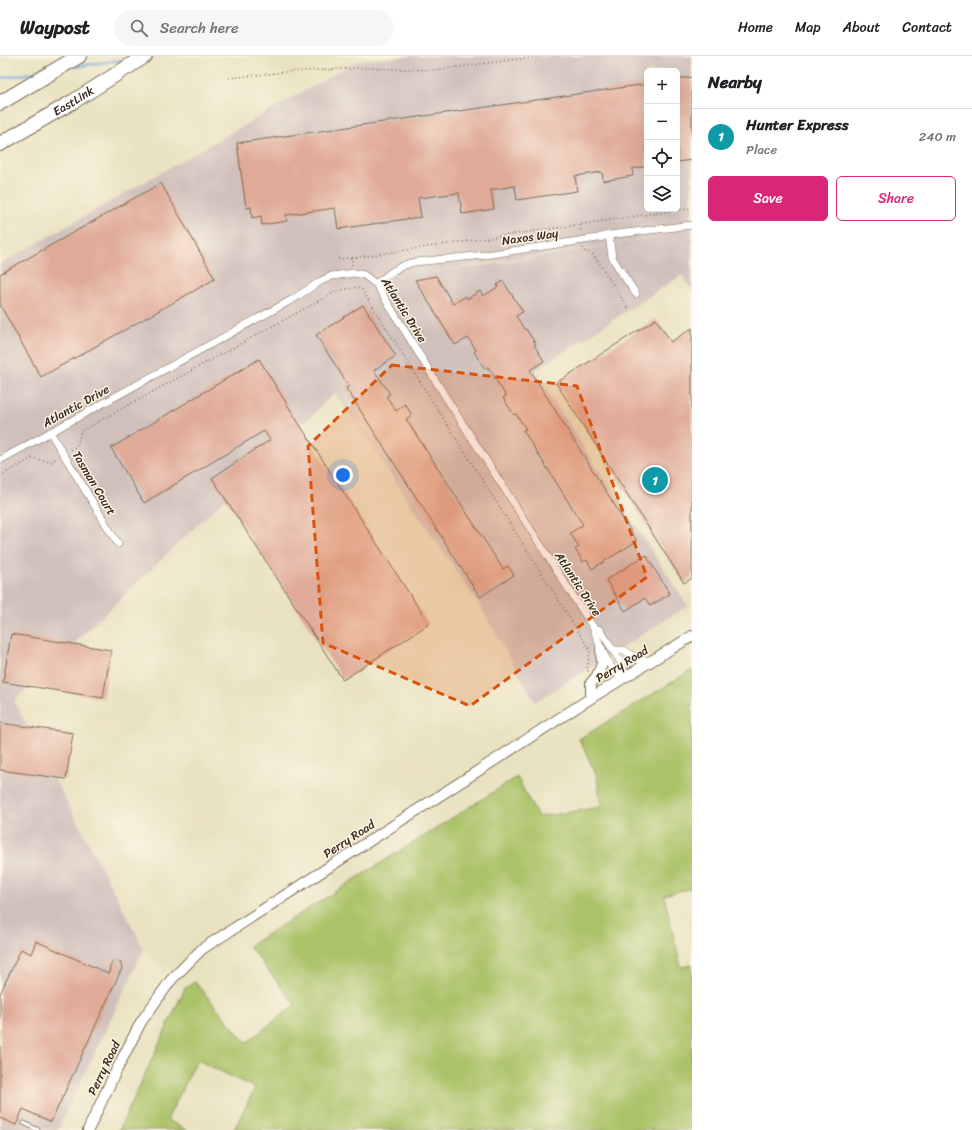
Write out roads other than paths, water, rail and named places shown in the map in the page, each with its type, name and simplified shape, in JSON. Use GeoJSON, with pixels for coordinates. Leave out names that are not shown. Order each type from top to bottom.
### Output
{"type":"FeatureCollection","features":[{"type":"Feature","properties":{"kind":"highway"},"geometry":{"type":"LineString","coordinates":[[0,103],[79,56]]}},
{"type":"Feature","properties":{"kind":"highway","name":"EastLink"},"geometry":{"type":"LineString","coordinates":[[0,144],[74,101],[145,56]]}},
{"type":"Feature","properties":{"kind":"main road","name":"Perry Road"},"geometry":{"type":"LineString","coordinates":[[88,1130],[115,1072],[141,1022],[171,980],[202,949],[591,698],[692,636]]}},
{"type":"Feature","properties":{"kind":"main road"},"geometry":{"type":"LineString","coordinates":[[591,698],[591,683],[597,676],[602,664],[601,649]]}},
{"type":"Feature","properties":{"kind":"street","name":"Naxos Way"},"geometry":{"type":"LineString","coordinates":[[376,284],[405,264],[415,262],[485,254],[609,235],[692,225]]}},
{"type":"Feature","properties":{"kind":"street"},"geometry":{"type":"LineString","coordinates":[[609,235],[612,257],[636,294]]}},
{"type":"Feature","properties":{"kind":"street","name":"Atlantic Drive"},"geometry":{"type":"LineString","coordinates":[[0,460],[332,276],[354,273],[359,274],[370,278],[376,284],[445,396],[593,627],[601,649],[614,672],[624,678]]}},
{"type":"Feature","properties":{"kind":"street","name":"Tasman Court"},"geometry":{"type":"LineString","coordinates":[[50,432],[118,544]]}},
{"type":"Feature","properties":{"kind":"street","name":"Atlantic Drive"},"geometry":{"type":"LineString","coordinates":[[593,627],[600,630],[623,666],[624,678]]}},
{"type":"Feature","properties":{"kind":"street"},"geometry":{"type":"LineString","coordinates":[[613,650],[624,650],[639,660],[653,660]]}},
{"type":"Feature","properties":{"kind":"lane"},"geometry":{"type":"LineString","coordinates":[[24,1123],[38,1130]]}},
{"type":"Feature","properties":{"kind":"waterway"},"geometry":{"type":"LineString","coordinates":[[72,67],[128,59]]}},
{"type":"Feature","properties":{"kind":"waterway"},"geometry":{"type":"LineString","coordinates":[[0,78],[41,72]]}},
{"type":"Feature","properties":{"kind":"place","name":"Hunter Express"},"geometry":{"type":"Point","coordinates":[655,480]}}]}
